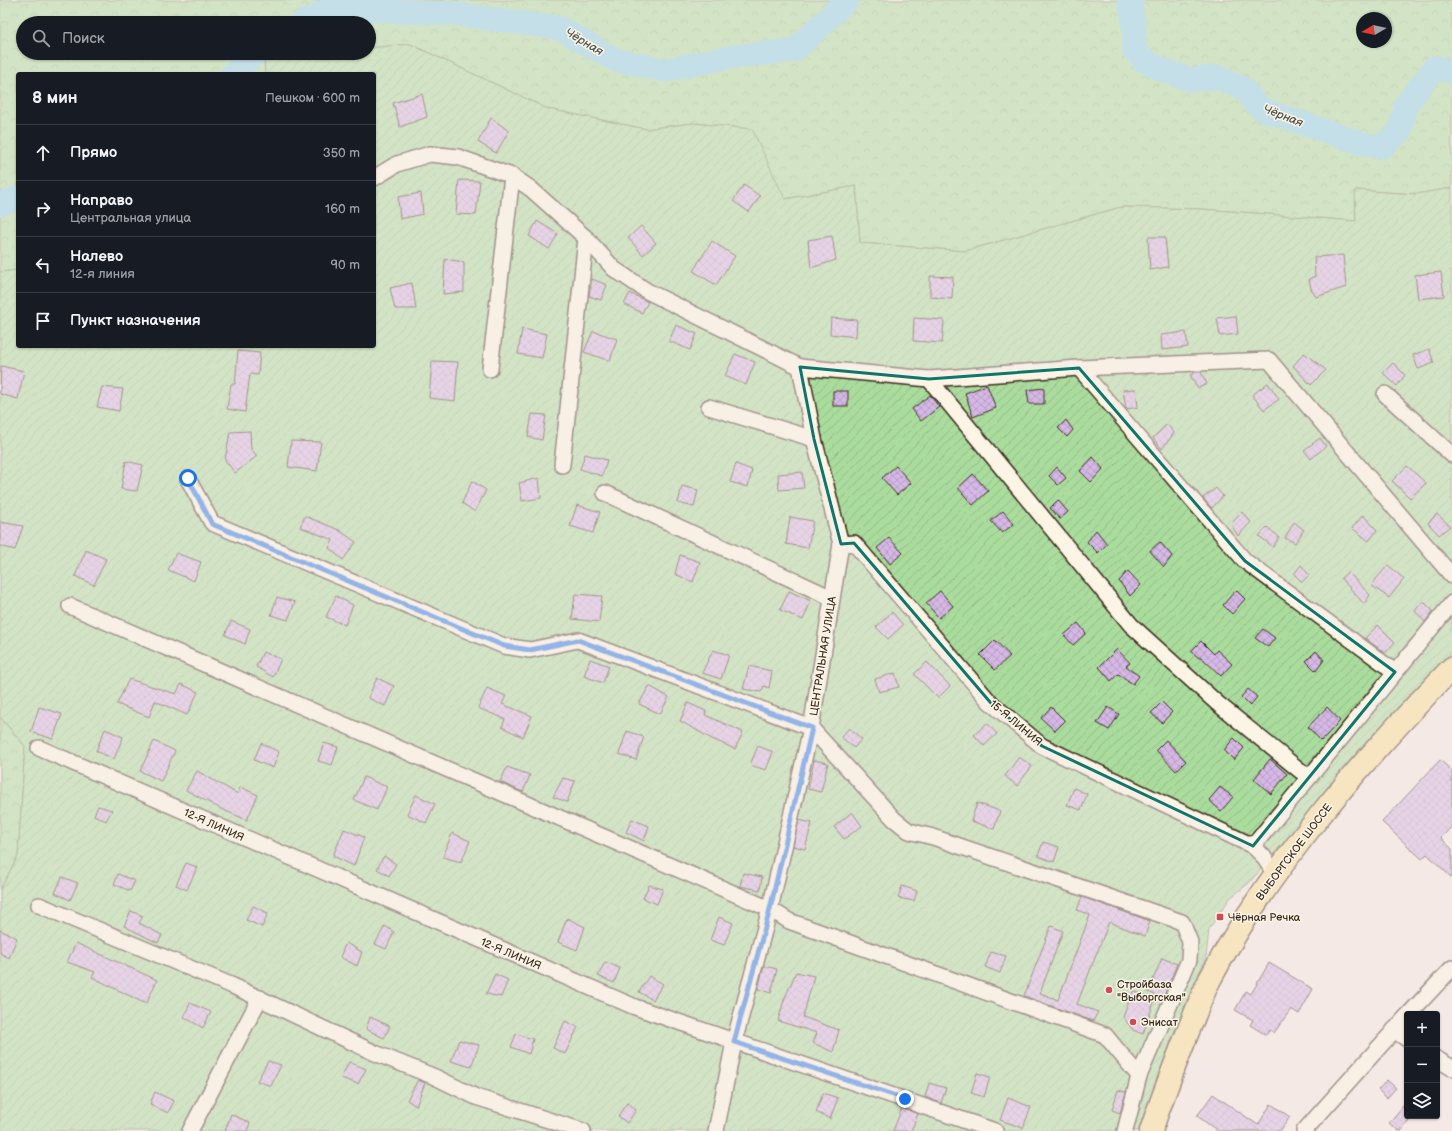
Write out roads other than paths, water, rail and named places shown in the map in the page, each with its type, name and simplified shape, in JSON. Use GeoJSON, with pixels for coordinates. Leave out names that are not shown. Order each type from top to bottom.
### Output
{"type":"FeatureCollection","features":[{"type":"Feature","properties":{"kind":"main road","name":"ВЫБОРГСКОЕ ШОССЕ"},"geometry":{"type":"LineString","coordinates":[[1151,1131],[1168,1080],[1209,981],[1237,930],[1275,874],[1344,786],[1419,702],[1452,668]]}},
{"type":"Feature","properties":{"kind":"street"},"geometry":{"type":"LineString","coordinates":[[376,177],[397,164],[430,154],[458,157],[512,176],[531,189],[586,238],[614,269],[647,291],[800,367],[929,379],[1078,368],[1269,360],[1452,576]]}},
{"type":"Feature","properties":{"kind":"street"},"geometry":{"type":"LineString","coordinates":[[490,369],[512,176]]}},
{"type":"Feature","properties":{"kind":"street"},"geometry":{"type":"LineString","coordinates":[[562,465],[586,238]]}},
{"type":"Feature","properties":{"kind":"street","name":"ЦЕНТРАЛЬНАЯ УЛИЦА"},"geometry":{"type":"LineString","coordinates":[[716,1131],[734,1042],[770,909],[812,728],[841,544],[814,439],[800,367]]}},
{"type":"Feature","properties":{"kind":"street"},"geometry":{"type":"LineString","coordinates":[[1078,368],[1245,561],[1395,672]]}},
{"type":"Feature","properties":{"kind":"street"},"geometry":{"type":"LineString","coordinates":[[929,379],[1131,625],[1217,703],[1308,777]]}},
{"type":"Feature","properties":{"kind":"street"},"geometry":{"type":"LineString","coordinates":[[1385,394],[1452,455]]}},
{"type":"Feature","properties":{"kind":"street"},"geometry":{"type":"LineString","coordinates":[[709,407],[814,439]]}},
{"type":"Feature","properties":{"kind":"street"},"geometry":{"type":"LineString","coordinates":[[188,478],[212,524],[504,646],[530,650],[578,640],[812,728],[894,819],[909,831],[933,837],[1182,922],[1190,942],[1189,960],[1139,1076],[1126,1131]]}},
{"type":"Feature","properties":{"kind":"street"},"geometry":{"type":"LineString","coordinates":[[605,493],[832,598]]}},
{"type":"Feature","properties":{"kind":"street","name":"15-Я ЛИНИЯ"},"geometry":{"type":"LineString","coordinates":[[841,544],[854,543],[990,702],[1042,746],[1253,846],[1263,856],[1275,874]]}},
{"type":"Feature","properties":{"kind":"street"},"geometry":{"type":"LineString","coordinates":[[1253,846],[1452,603]]}},
{"type":"Feature","properties":{"kind":"street"},"geometry":{"type":"LineString","coordinates":[[70,606],[770,909],[789,921],[1105,1035],[1139,1076]]}},
{"type":"Feature","properties":{"kind":"street","name":"12-Я ЛИНИЯ"},"geometry":{"type":"LineString","coordinates":[[39,748],[635,1007],[995,1131]]}},
{"type":"Feature","properties":{"kind":"street"},"geometry":{"type":"LineString","coordinates":[[39,905],[260,998],[376,1053],[435,1077],[476,1097],[583,1131]]}},
{"type":"Feature","properties":{"kind":"street"},"geometry":{"type":"LineString","coordinates":[[1412,1011],[1452,968]]}},
{"type":"Feature","properties":{"kind":"street"},"geometry":{"type":"LineString","coordinates":[[193,1130],[260,998]]}},
{"type":"Feature","properties":{"kind":"street"},"geometry":{"type":"LineString","coordinates":[[1304,1131],[1404,1019]]}},
{"type":"Feature","properties":{"kind":"street"},"geometry":{"type":"LineString","coordinates":[[1394,1030],[1404,1037]]}},
{"type":"Feature","properties":{"kind":"street"},"geometry":{"type":"LineString","coordinates":[[1440,1061],[1452,1068]]}},
{"type":"Feature","properties":{"kind":"waterway","name":"Чёрная"},"geometry":{"type":"LineString","coordinates":[[315,16],[332,8],[455,14],[560,28],[615,60],[665,70],[731,57],[795,50],[847,0]]}},
{"type":"Feature","properties":{"kind":"waterway","name":"Чёрная"},"geometry":{"type":"LineString","coordinates":[[1129,0],[1134,23],[1134,50],[1145,61],[1163,70],[1190,80],[1218,77],[1243,89],[1261,109],[1364,144],[1382,147],[1400,131],[1406,105],[1435,67],[1452,72]]}},
{"type":"Feature","properties":{"kind":"waterway","name":"Чёрная"},"geometry":{"type":"LineString","coordinates":[[234,72],[248,60]]}},
{"type":"Feature","properties":{"kind":"waterway","name":"Чёрная"},"geometry":{"type":"LineString","coordinates":[[0,204],[16,199]]}},
{"type":"Feature","properties":{"kind":"place","name":"Чёрная Речка"},"geometry":{"type":"Point","coordinates":[1220,917]}},
{"type":"Feature","properties":{"kind":"place","name":"Стройбаза \"Выборгская\""},"geometry":{"type":"Point","coordinates":[1109,990]}},
{"type":"Feature","properties":{"kind":"place","name":"Энисат"},"geometry":{"type":"Point","coordinates":[1133,1022]}}]}
